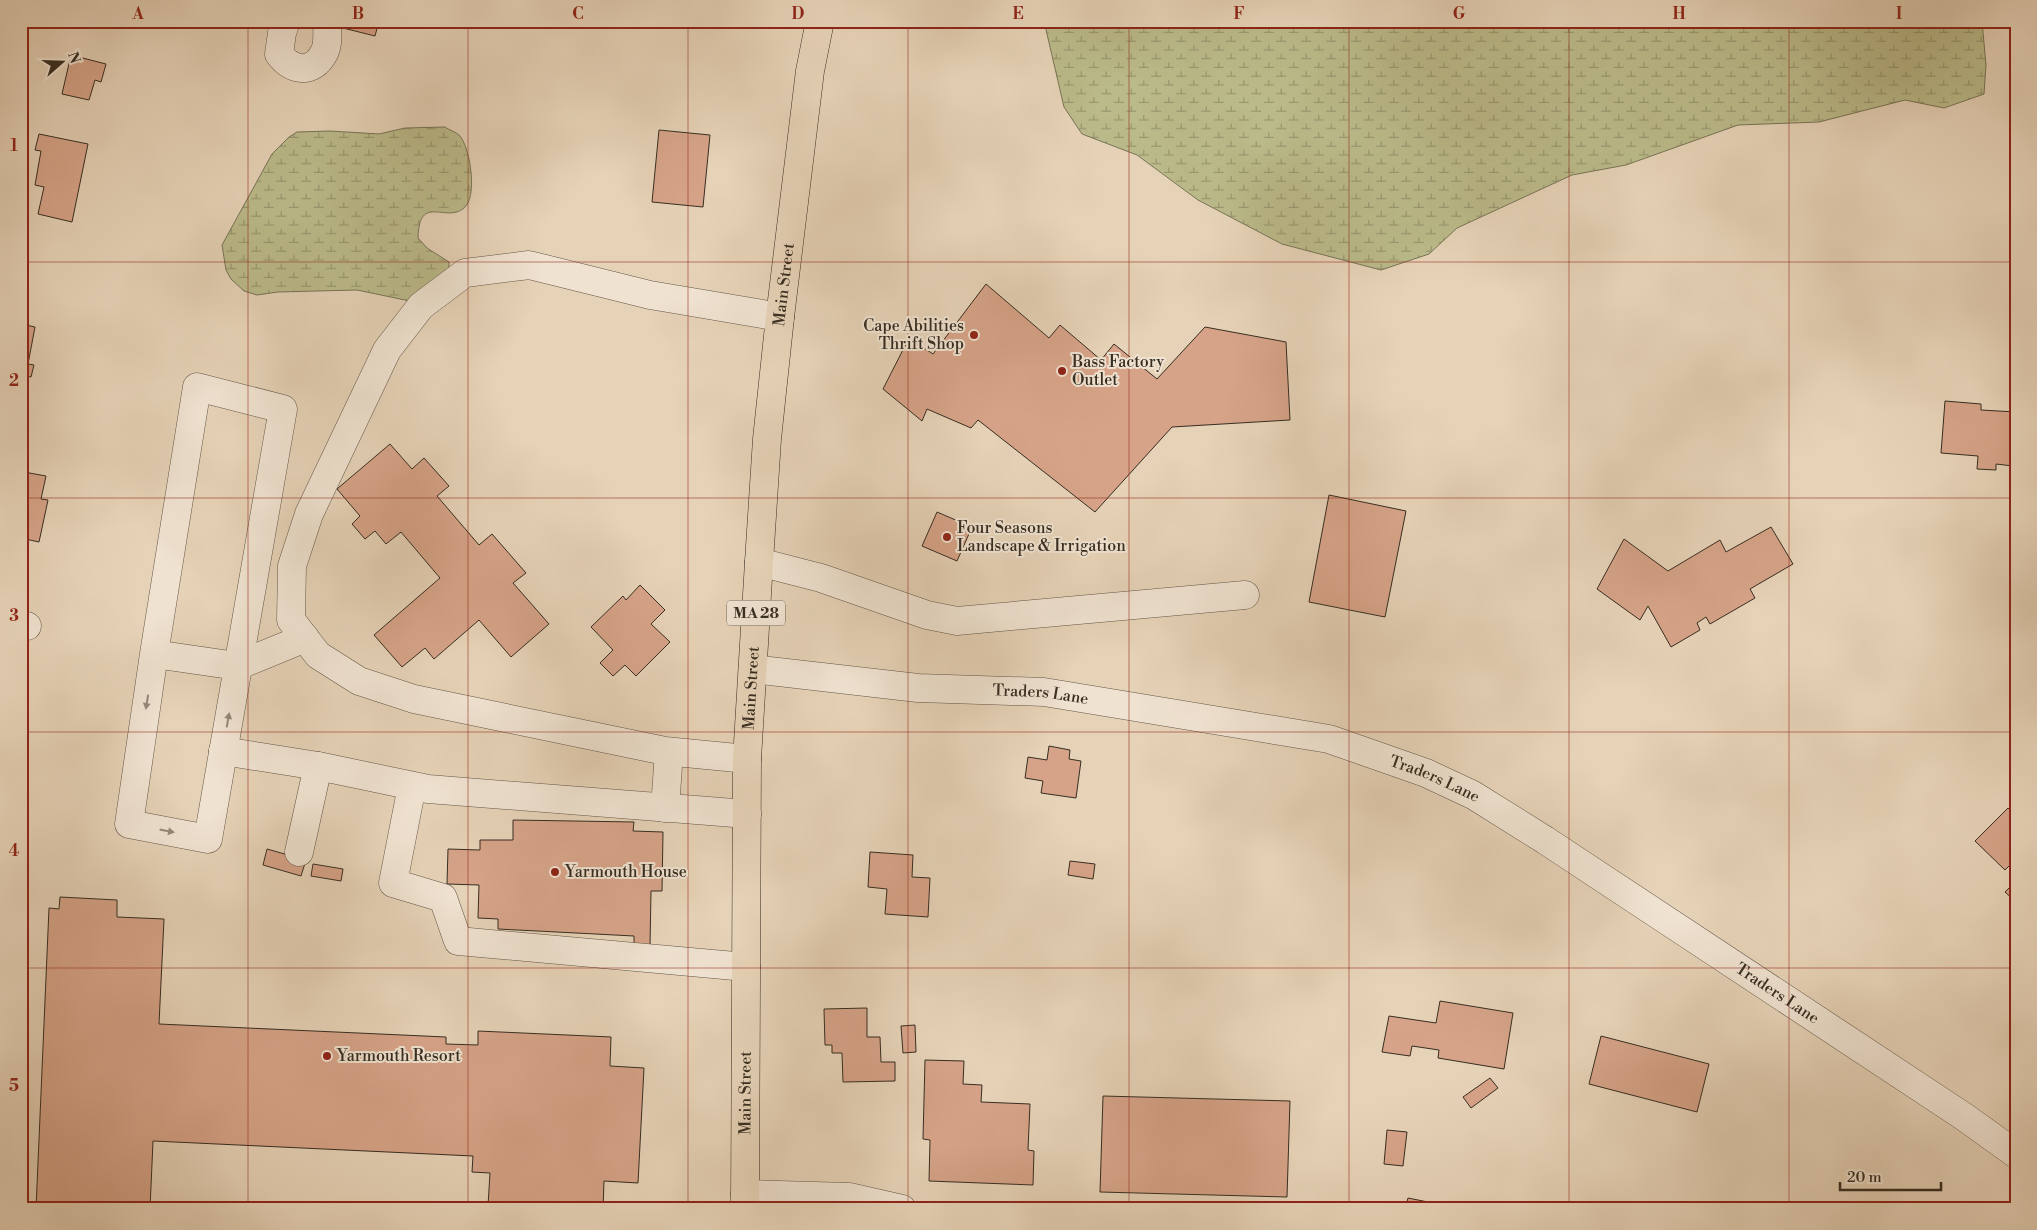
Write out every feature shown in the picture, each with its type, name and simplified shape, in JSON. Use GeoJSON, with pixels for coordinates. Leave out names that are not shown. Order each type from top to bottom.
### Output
{"type":"FeatureCollection","features":[{"type":"Feature","properties":{"kind":"main road","name":"Main Street"},"geometry":{"type":"LineString","coordinates":[[745,1201],[747,759],[759,562],[767,439],[780,318],[810,71],[820,21]]}},
{"type":"Feature","properties":{"kind":"street"},"geometry":{"type":"LineString","coordinates":[[286,21],[279,54],[287,65],[299,70],[313,65],[324,53],[328,37],[327,21]]}},
{"type":"Feature","properties":{"kind":"street"},"geometry":{"type":"LineString","coordinates":[[747,759],[669,752],[414,699],[358,681],[318,655],[290,620],[292,566],[308,514],[387,350],[422,306],[465,273],[529,266],[650,295],[780,318]]}},
{"type":"Feature","properties":{"kind":"street"},"geometry":{"type":"LineString","coordinates":[[198,387],[283,410],[208,839],[129,824],[154,654],[198,387]]}},
{"type":"Feature","properties":{"kind":"street"},"geometry":{"type":"LineString","coordinates":[[759,562],[820,578],[927,615],[957,621],[1245,594]]}},
{"type":"Feature","properties":{"kind":"street"},"geometry":{"type":"LineString","coordinates":[[154,654],[238,666],[305,638]]}},
{"type":"Feature","properties":{"kind":"street","name":"Traders Lane"},"geometry":{"type":"LineString","coordinates":[[753,669],[918,688],[1044,692],[1329,739],[1426,773],[1473,795],[1545,840],[1832,1032],[1963,1116],[2016,1154]]}},
{"type":"Feature","properties":{"kind":"street"},"geometry":{"type":"LineString","coordinates":[[223,751],[318,766],[428,789],[746,814]]}},
{"type":"Feature","properties":{"kind":"street"},"geometry":{"type":"LineString","coordinates":[[665,808],[669,752]]}},
{"type":"Feature","properties":{"kind":"street"},"geometry":{"type":"LineString","coordinates":[[299,852],[318,766]]}},
{"type":"Feature","properties":{"kind":"street"},"geometry":{"type":"LineString","coordinates":[[412,786],[393,883],[443,898],[458,941],[746,967]]}},
{"type":"Feature","properties":{"kind":"street"},"geometry":{"type":"LineString","coordinates":[[745,1201],[848,1197],[902,1209]]}},
{"type":"Feature","properties":{"kind":"green space"},"geometry":{"type":"Polygon","coordinates":[[[1044,21],[1982,21],[1986,65],[1984,94],[1944,108],[1905,100],[1819,122],[1738,125],[1626,165],[1572,175],[1457,228],[1429,254],[1381,270],[1282,244],[1198,200],[1137,155],[1082,134],[1064,107],[1044,21]]]}},
{"type":"Feature","properties":{"kind":"green space"},"geometry":{"type":"Polygon","coordinates":[[[445,127],[459,135],[463,141],[471,170],[471,191],[466,206],[459,211],[451,213],[429,212],[423,216],[418,238],[427,248],[449,262],[449,270],[410,301],[357,290],[278,292],[257,295],[244,291],[231,279],[226,270],[222,245],[272,154],[289,137],[297,132],[330,131],[379,134],[405,128],[445,127]]]}},
{"type":"Feature","properties":{"kind":"building"},"geometry":{"type":"Polygon","coordinates":[[[345,21],[379,21],[375,36],[343,28],[345,21]]]}},
{"type":"Feature","properties":{"kind":"building"},"geometry":{"type":"Polygon","coordinates":[[[71,55],[106,64],[101,82],[95,80],[89,100],[62,94],[71,55]]]}},
{"type":"Feature","properties":{"kind":"building"},"geometry":{"type":"Polygon","coordinates":[[[659,130],[710,135],[703,207],[652,202],[659,130]]]}},
{"type":"Feature","properties":{"kind":"building"},"geometry":{"type":"Polygon","coordinates":[[[39,134],[88,144],[72,222],[38,214],[44,187],[35,185],[41,151],[35,150],[39,134]]]}},
{"type":"Feature","properties":{"kind":"building"},"geometry":{"type":"Polygon","coordinates":[[[986,284],[1049,338],[1060,325],[1101,360],[1114,344],[1157,379],[1205,327],[1286,342],[1290,420],[1172,427],[1095,512],[978,420],[971,428],[927,409],[922,421],[883,389],[909,338],[933,354],[986,284]]]}},
{"type":"Feature","properties":{"kind":"building"},"geometry":{"type":"Polygon","coordinates":[[[21,324],[35,327],[28,364],[34,365],[31,377],[21,375],[21,324]]]}},
{"type":"Feature","properties":{"kind":"building"},"geometry":{"type":"Polygon","coordinates":[[[1945,401],[1981,404],[1981,410],[2016,412],[2016,458],[2013,458],[2013,466],[1996,464],[1996,470],[1977,469],[1978,456],[1941,453],[1945,401]]]}},
{"type":"Feature","properties":{"kind":"building"},"geometry":{"type":"Polygon","coordinates":[[[390,444],[412,469],[424,458],[449,486],[437,496],[479,545],[492,534],[526,573],[513,583],[549,624],[511,657],[479,620],[434,659],[425,648],[402,667],[374,635],[440,578],[401,532],[386,544],[375,531],[365,539],[352,524],[360,516],[337,489],[390,444]]]}},
{"type":"Feature","properties":{"kind":"building"},"geometry":{"type":"Polygon","coordinates":[[[24,472],[46,476],[41,499],[48,500],[39,542],[21,538],[21,486],[24,472]]]}},
{"type":"Feature","properties":{"kind":"building"},"geometry":{"type":"Polygon","coordinates":[[[1329,495],[1406,511],[1385,617],[1309,602],[1329,495]]]}},
{"type":"Feature","properties":{"kind":"building","name":"Four Seasons Landscape & Irrigation"},"geometry":{"type":"Polygon","coordinates":[[[937,512],[972,527],[957,561],[922,546],[937,512]]]}},
{"type":"Feature","properties":{"kind":"building"},"geometry":{"type":"Polygon","coordinates":[[[1771,527],[1793,564],[1750,589],[1755,598],[1710,624],[1706,617],[1697,623],[1700,630],[1671,647],[1648,606],[1640,620],[1597,589],[1624,539],[1668,571],[1720,540],[1726,552],[1771,527]]]}},
{"type":"Feature","properties":{"kind":"building"},"geometry":{"type":"Polygon","coordinates":[[[640,585],[665,610],[651,624],[670,642],[636,676],[625,665],[613,676],[600,663],[613,650],[591,627],[623,596],[626,600],[640,585]]]}},
{"type":"Feature","properties":{"kind":"building"},"geometry":{"type":"Polygon","coordinates":[[[1049,746],[1070,750],[1069,759],[1081,761],[1076,798],[1041,793],[1043,781],[1025,778],[1028,757],[1047,760],[1049,746]]]}},
{"type":"Feature","properties":{"kind":"building"},"geometry":{"type":"Polygon","coordinates":[[[2008,808],[2016,815],[2016,867],[2012,863],[2005,870],[1975,841],[2008,808]]]}},
{"type":"Feature","properties":{"kind":"building","name":"Yarmouth House"},"geometry":{"type":"Polygon","coordinates":[[[513,820],[634,822],[633,831],[663,832],[662,891],[651,891],[650,946],[634,945],[634,936],[498,929],[498,919],[478,918],[479,885],[447,884],[448,849],[480,850],[480,840],[513,840],[513,820]]]}},
{"type":"Feature","properties":{"kind":"building"},"geometry":{"type":"Polygon","coordinates":[[[267,849],[306,860],[301,876],[263,865],[267,849]]]}},
{"type":"Feature","properties":{"kind":"building"},"geometry":{"type":"Polygon","coordinates":[[[870,852],[913,855],[912,877],[930,878],[928,917],[885,914],[887,889],[868,887],[870,852]]]}},
{"type":"Feature","properties":{"kind":"building"},"geometry":{"type":"Polygon","coordinates":[[[1070,861],[1095,864],[1093,879],[1068,875],[1070,861]]]}},
{"type":"Feature","properties":{"kind":"building"},"geometry":{"type":"Polygon","coordinates":[[[313,864],[343,869],[341,881],[311,876],[313,864]]]}},
{"type":"Feature","properties":{"kind":"building"},"geometry":{"type":"Polygon","coordinates":[[[2016,881],[2016,902],[2005,892],[2016,881]]]}},
{"type":"Feature","properties":{"kind":"building","name":"Yarmouth Resort"},"geometry":{"type":"Polygon","coordinates":[[[60,897],[117,900],[117,917],[164,919],[159,1024],[446,1037],[446,1044],[478,1045],[478,1031],[611,1037],[610,1066],[644,1068],[638,1183],[604,1181],[603,1209],[488,1206],[490,1173],[472,1172],[473,1156],[153,1141],[150,1209],[36,1209],[49,908],[59,909],[60,897]]]}},
{"type":"Feature","properties":{"kind":"building"},"geometry":{"type":"Polygon","coordinates":[[[1440,1001],[1513,1013],[1504,1069],[1438,1058],[1439,1050],[1412,1046],[1410,1056],[1382,1052],[1389,1016],[1436,1023],[1440,1001]]]}},
{"type":"Feature","properties":{"kind":"building"},"geometry":{"type":"Polygon","coordinates":[[[867,1008],[867,1037],[880,1037],[881,1062],[895,1062],[895,1081],[843,1082],[842,1053],[832,1053],[832,1045],[825,1045],[824,1009],[867,1008]]]}},
{"type":"Feature","properties":{"kind":"building"},"geometry":{"type":"Polygon","coordinates":[[[915,1025],[916,1052],[903,1053],[901,1026],[915,1025]]]}},
{"type":"Feature","properties":{"kind":"building"},"geometry":{"type":"Polygon","coordinates":[[[1601,1036],[1709,1064],[1697,1112],[1589,1084],[1601,1036]]]}},
{"type":"Feature","properties":{"kind":"building"},"geometry":{"type":"Polygon","coordinates":[[[925,1060],[964,1061],[963,1084],[982,1085],[981,1102],[1030,1104],[1028,1150],[1034,1151],[1033,1185],[929,1181],[930,1140],[923,1139],[925,1060]]]}},
{"type":"Feature","properties":{"kind":"building"},"geometry":{"type":"Polygon","coordinates":[[[1490,1078],[1498,1088],[1471,1108],[1463,1097],[1490,1078]]]}},
{"type":"Feature","properties":{"kind":"building"},"geometry":{"type":"Polygon","coordinates":[[[1103,1096],[1290,1101],[1287,1197],[1100,1192],[1103,1096]]]}},
{"type":"Feature","properties":{"kind":"building"},"geometry":{"type":"Polygon","coordinates":[[[1387,1130],[1407,1132],[1403,1166],[1384,1164],[1387,1130]]]}},
{"type":"Feature","properties":{"kind":"building"},"geometry":{"type":"Polygon","coordinates":[[[1408,1198],[1428,1202],[1426,1209],[1405,1209],[1408,1198]]]}},
{"type":"Feature","properties":{"kind":"place","name":"Cape Abilities Thrift Shop"},"geometry":{"type":"Point","coordinates":[974,335]}},
{"type":"Feature","properties":{"kind":"place","name":"Bass Factory Outlet"},"geometry":{"type":"Point","coordinates":[1062,371]}},
{"type":"Feature","properties":{"kind":"place","name":"Four Seasons Landscape & Irrigation"},"geometry":{"type":"Point","coordinates":[947,537]}},
{"type":"Feature","properties":{"kind":"place","name":"Yarmouth House"},"geometry":{"type":"Point","coordinates":[555,872]}},
{"type":"Feature","properties":{"kind":"place","name":"Yarmouth Resort"},"geometry":{"type":"Point","coordinates":[327,1056]}}]}
